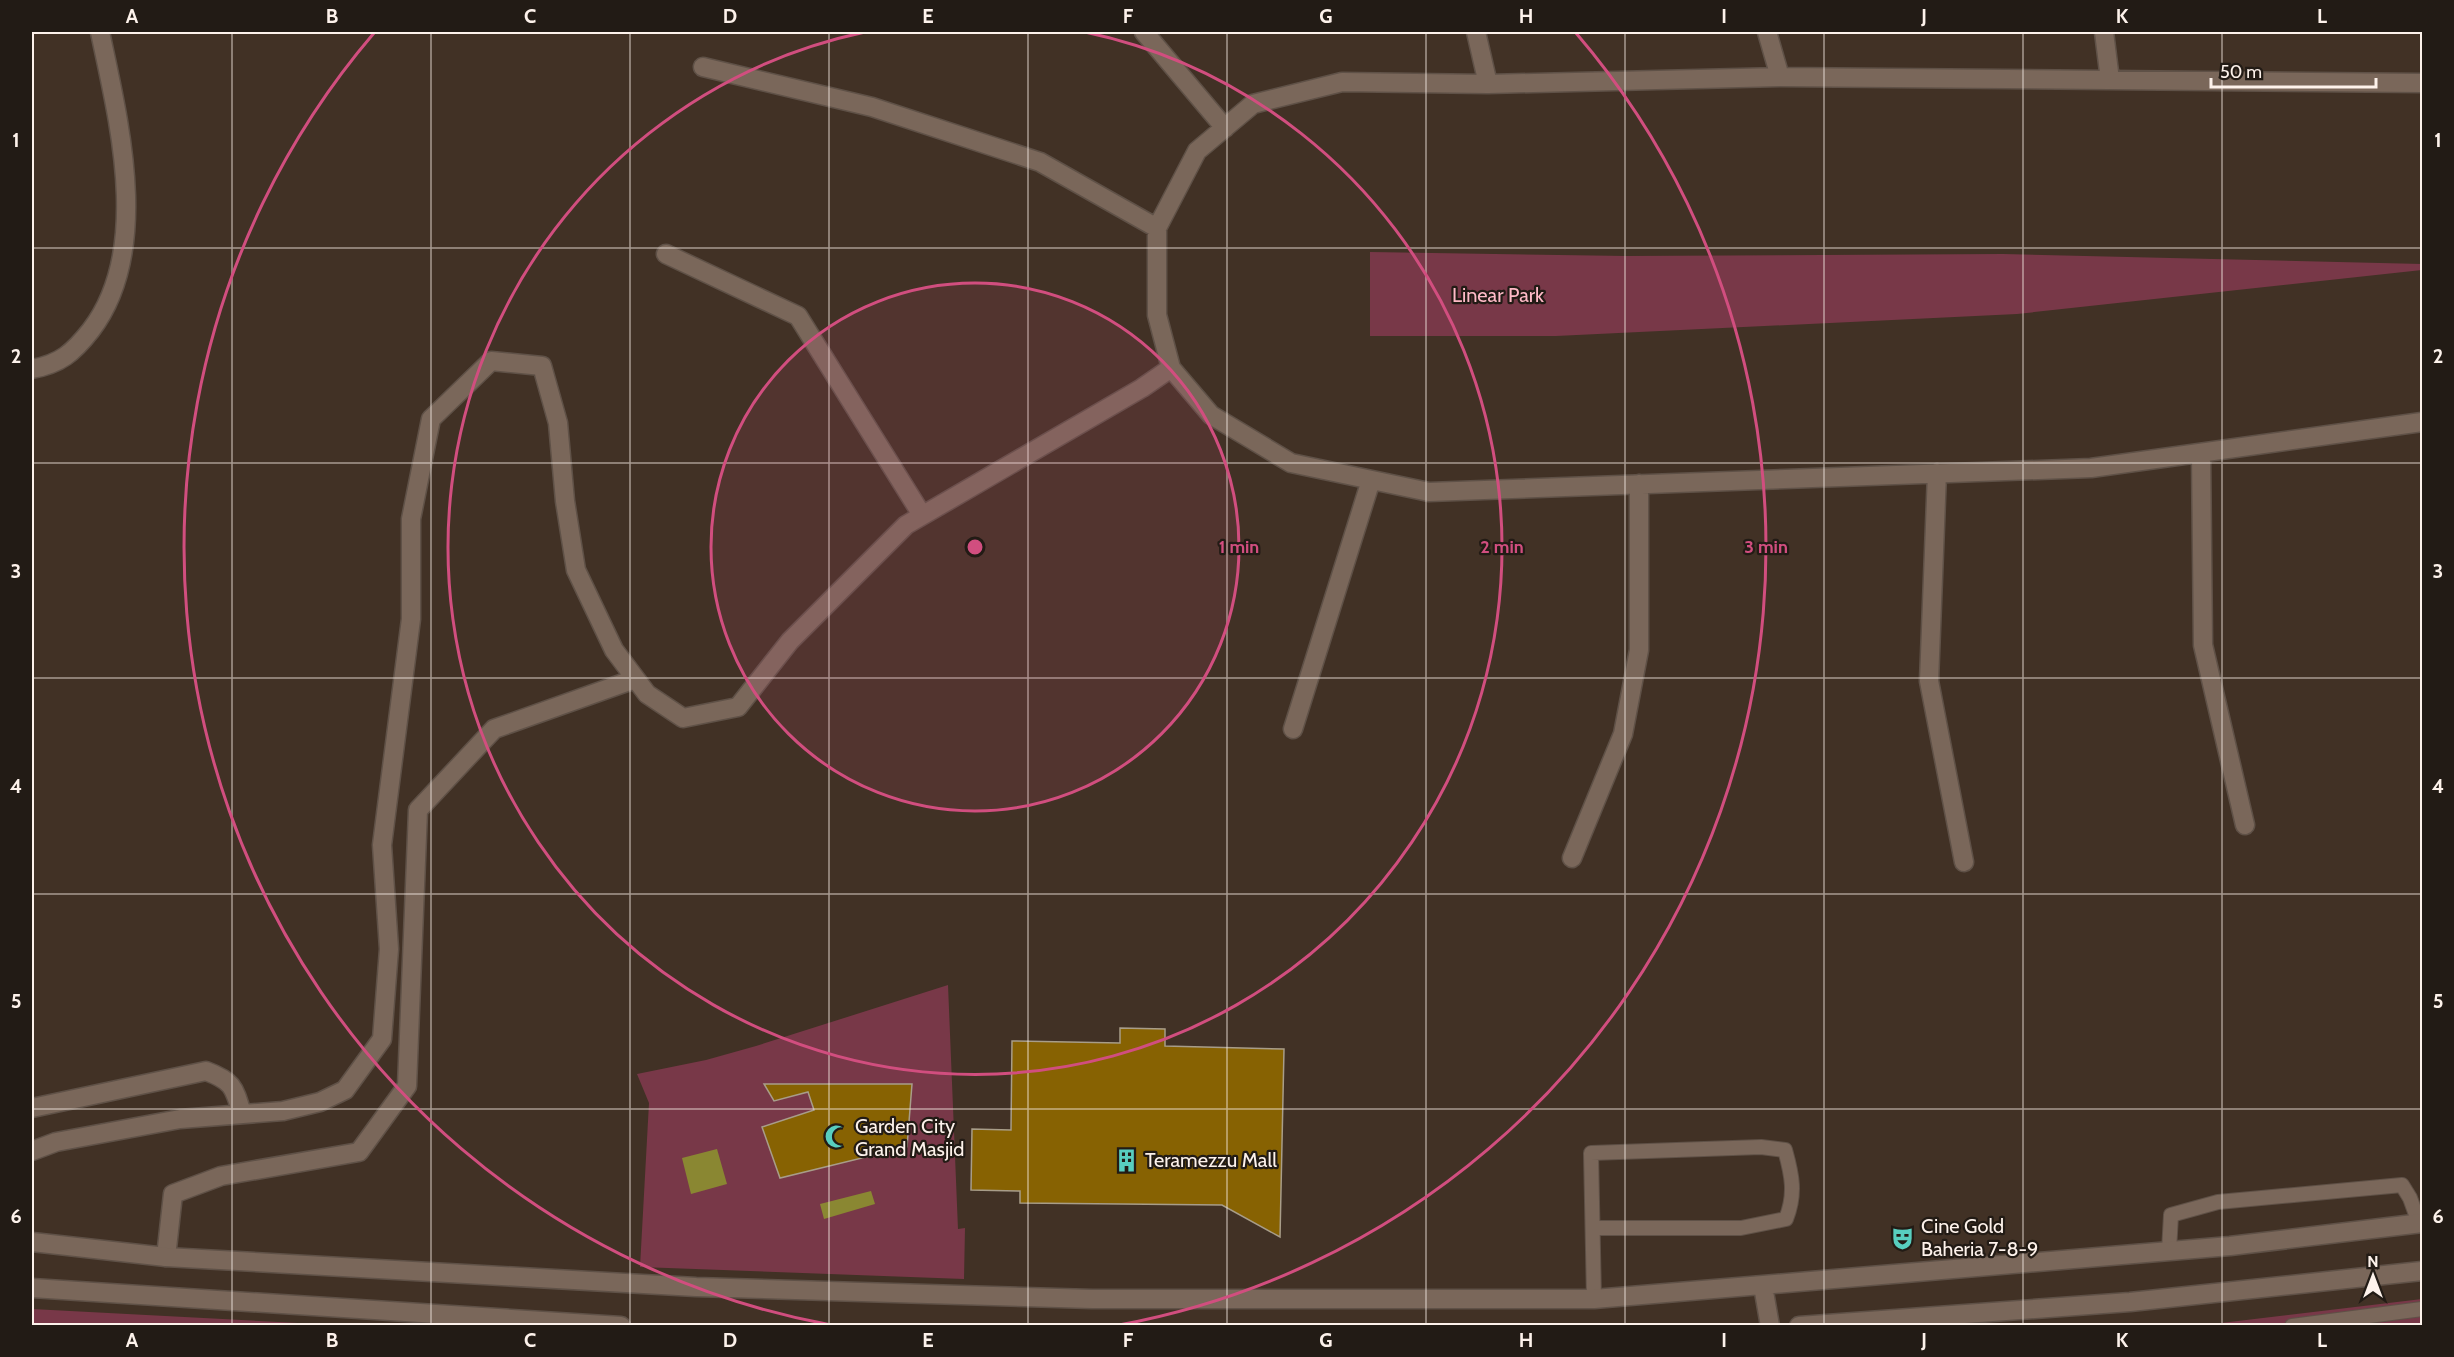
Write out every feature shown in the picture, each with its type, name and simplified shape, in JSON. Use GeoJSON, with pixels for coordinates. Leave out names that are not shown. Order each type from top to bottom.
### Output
{"type":"FeatureCollection","features":[{"type":"Feature","properties":{"kind":"street"},"geometry":{"type":"LineString","coordinates":[[32,369],[65,359],[81,343],[101,317],[119,276],[126,216],[122,146],[100,32]]}},
{"type":"Feature","properties":{"kind":"street"},"geometry":{"type":"LineString","coordinates":[[1144,32],[1225,128]]}},
{"type":"Feature","properties":{"kind":"street"},"geometry":{"type":"LineString","coordinates":[[1476,32],[1488,84]]}},
{"type":"Feature","properties":{"kind":"street"},"geometry":{"type":"LineString","coordinates":[[1767,32],[1780,77]]}},
{"type":"Feature","properties":{"kind":"street"},"geometry":{"type":"LineString","coordinates":[[2104,32],[2110,80]]}},
{"type":"Feature","properties":{"kind":"street"},"geometry":{"type":"LineString","coordinates":[[703,67],[872,107],[1040,162],[1157,228]]}},
{"type":"Feature","properties":{"kind":"street"},"geometry":{"type":"LineString","coordinates":[[2422,84],[1780,77],[1488,84],[1342,82],[1253,104],[1197,151],[1157,228],[1157,315],[1171,368],[1211,415],[1291,463],[1429,492],[2091,468],[2422,422]]}},
{"type":"Feature","properties":{"kind":"street"},"geometry":{"type":"LineString","coordinates":[[666,254],[798,316],[922,516]]}},
{"type":"Feature","properties":{"kind":"street"},"geometry":{"type":"LineString","coordinates":[[32,1151],[56,1142],[180,1119],[283,1111],[310,1105],[345,1090],[382,1039],[389,949],[382,845],[411,619],[411,519],[431,419],[491,361],[542,366],[558,423],[565,501],[576,570],[614,650],[647,694],[683,718],[738,707],[790,641],[906,525],[1142,388],[1171,368]]}},
{"type":"Feature","properties":{"kind":"street"},"geometry":{"type":"LineString","coordinates":[[2201,453],[2203,645],[2245,825]]}},
{"type":"Feature","properties":{"kind":"street"},"geometry":{"type":"LineString","coordinates":[[1937,473],[1929,681],[1964,862]]}},
{"type":"Feature","properties":{"kind":"street"},"geometry":{"type":"LineString","coordinates":[[1293,729],[1371,480]]}},
{"type":"Feature","properties":{"kind":"street"},"geometry":{"type":"LineString","coordinates":[[1572,858],[1623,734],[1639,650],[1638,484]]}},
{"type":"Feature","properties":{"kind":"street"},"geometry":{"type":"LineString","coordinates":[[166,1257],[173,1194],[221,1176],[359,1152],[407,1086],[418,810],[494,729],[636,679]]}},
{"type":"Feature","properties":{"kind":"street"},"geometry":{"type":"LineString","coordinates":[[32,1108],[206,1071],[225,1078],[236,1093],[242,1114]]}},
{"type":"Feature","properties":{"kind":"street"},"geometry":{"type":"LineString","coordinates":[[32,1242],[166,1257],[622,1283],[1080,1299],[1594,1299],[2230,1246],[2421,1223]]}},
{"type":"Feature","properties":{"kind":"street"},"geometry":{"type":"LineString","coordinates":[[1799,1326],[2130,1302],[2422,1271]]}},
{"type":"Feature","properties":{"kind":"street"},"geometry":{"type":"LineString","coordinates":[[1763,1286],[1770,1326]]}},
{"type":"Feature","properties":{"kind":"street"},"geometry":{"type":"LineString","coordinates":[[32,1288],[621,1326]]}},
{"type":"Feature","properties":{"kind":"lane"},"geometry":{"type":"LineString","coordinates":[[1593,1228],[1741,1228],[1785,1219],[1792,1204],[1793,1178],[1785,1149],[1761,1147],[1591,1153],[1594,1299]]}},
{"type":"Feature","properties":{"kind":"lane"},"geometry":{"type":"LineString","coordinates":[[2169,1251],[2171,1215],[2218,1202],[2402,1185],[2421,1223]]}},
{"type":"Feature","properties":{"kind":"lane"},"geometry":{"type":"LineString","coordinates":[[2292,1326],[2422,1309]]}},
{"type":"Feature","properties":{"kind":"green space","name":"Linear Park"},"geometry":{"type":"Polygon","coordinates":[[[1370,252],[1626,256],[2003,254],[2422,264],[2422,270],[2017,314],[1556,336],[1370,336],[1370,252]]]}},
{"type":"Feature","properties":{"kind":"green space"},"geometry":{"type":"Polygon","coordinates":[[[948,985],[958,1229],[965,1228],[964,1279],[640,1267],[649,1103],[637,1074],[706,1060],[756,1046],[948,985]]]}},
{"type":"Feature","properties":{"kind":"green space"},"geometry":{"type":"Polygon","coordinates":[[[2422,1299],[2422,1325],[2196,1326],[2422,1299]]]}},
{"type":"Feature","properties":{"kind":"green space"},"geometry":{"type":"Polygon","coordinates":[[[32,1309],[337,1325],[32,1325],[32,1309]]]}},
{"type":"Feature","properties":{"kind":"shaded area"},"geometry":{"type":"Polygon","coordinates":[[[717,1149],[727,1184],[691,1194],[682,1158],[717,1149]]]}},
{"type":"Feature","properties":{"kind":"shaded area"},"geometry":{"type":"Polygon","coordinates":[[[871,1191],[875,1204],[824,1219],[820,1204],[871,1191]]]}},
{"type":"Feature","properties":{"kind":"building","name":"Teramezzu Mall"},"geometry":{"type":"Polygon","coordinates":[[[1120,1028],[1165,1029],[1165,1046],[1284,1049],[1280,1237],[1222,1205],[1020,1203],[1020,1191],[971,1190],[972,1129],[1011,1130],[1012,1041],[1120,1043],[1120,1028]]]}},
{"type":"Feature","properties":{"kind":"building","name":"Garden City Grand Masjid"},"geometry":{"type":"Polygon","coordinates":[[[764,1084],[912,1084],[907,1147],[780,1178],[762,1127],[814,1110],[808,1092],[774,1101],[764,1084]]]}},
{"type":"Feature","properties":{"kind":"place","name":"Garden City Grand Masjid"},"geometry":{"type":"Point","coordinates":[837,1137]}},
{"type":"Feature","properties":{"kind":"place","name":"Teramezzu Mall"},"geometry":{"type":"Point","coordinates":[1127,1160]}},
{"type":"Feature","properties":{"kind":"place","name":"Cine Gold Baheria 7-8-9"},"geometry":{"type":"Point","coordinates":[1903,1238]}}]}
